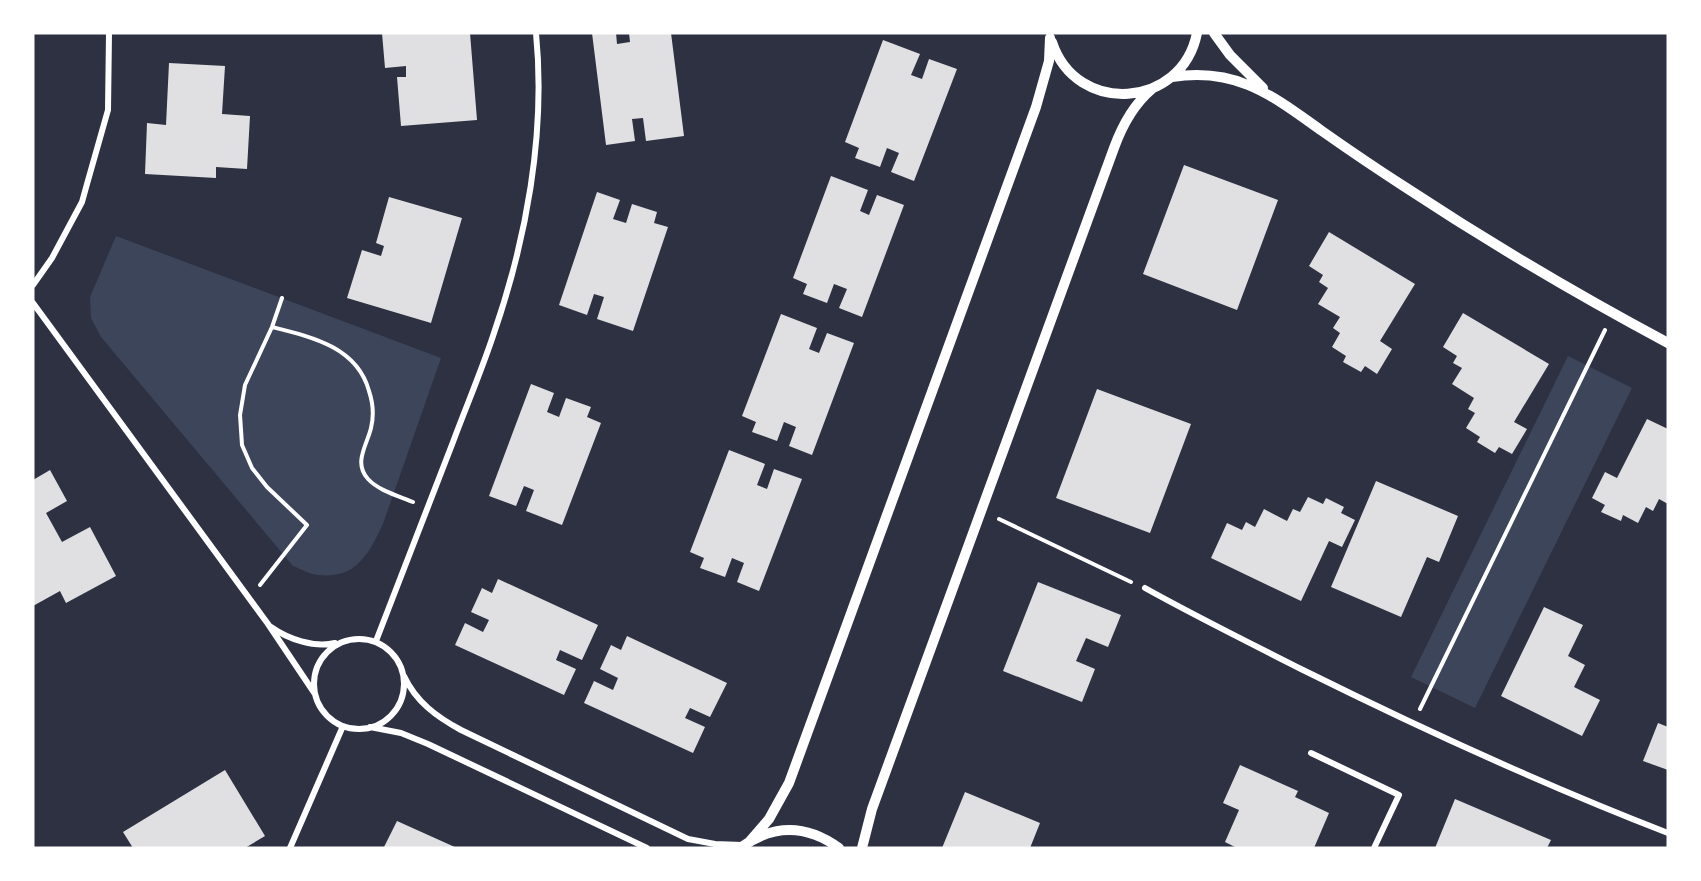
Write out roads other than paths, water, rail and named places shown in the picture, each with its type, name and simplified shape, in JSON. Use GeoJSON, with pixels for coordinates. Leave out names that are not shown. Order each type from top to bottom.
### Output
{"type":"FeatureCollection","features":[{"type":"Feature","properties":{"kind":"street"},"geometry":{"type":"LineString","coordinates":[[33,285],[52,258],[82,202],[108,110],[109,33]]}},
{"type":"Feature","properties":{"kind":"street"},"geometry":{"type":"LineString","coordinates":[[376,641],[493,337],[516,257],[525,219],[535,145],[538,109],[536,33]]}},
{"type":"Feature","properties":{"kind":"street"},"geometry":{"type":"LineString","coordinates":[[1050,35],[1059,59],[1080,80],[1096,89],[1130,94],[1163,84],[1172,77],[1188,58],[1197,33]]}},
{"type":"Feature","properties":{"kind":"street"},"geometry":{"type":"LineString","coordinates":[[1214,33],[1230,55],[1275,98],[1360,158],[1529,266],[1668,343]]}},
{"type":"Feature","properties":{"kind":"street"},"geometry":{"type":"LineString","coordinates":[[745,844],[773,812],[789,783],[1036,107],[1049,61],[1050,35]]}},
{"type":"Feature","properties":{"kind":"street"},"geometry":{"type":"LineString","coordinates":[[1172,77],[1219,76],[1275,98]]}},
{"type":"Feature","properties":{"kind":"street"},"geometry":{"type":"LineString","coordinates":[[862,848],[872,809],[1116,141],[1132,111],[1152,88]]}},
{"type":"Feature","properties":{"kind":"street"},"geometry":{"type":"LineString","coordinates":[[33,303],[250,599],[315,694]]}},
{"type":"Feature","properties":{"kind":"street"},"geometry":{"type":"LineString","coordinates":[[1145,588],[1240,638],[1413,723],[1668,833]]}},
{"type":"Feature","properties":{"kind":"street"},"geometry":{"type":"LineString","coordinates":[[268,624],[286,636],[300,641],[330,645],[355,638],[376,641],[394,654],[412,691],[439,717],[461,730],[688,838],[716,844],[745,844],[771,832],[794,830],[817,835],[839,848]]}},
{"type":"Feature","properties":{"kind":"street"},"geometry":{"type":"LineString","coordinates":[[342,642],[324,654],[317,667],[314,680],[317,701],[325,713],[343,726],[356,729],[370,728],[389,718],[399,707],[404,694],[404,676]]}},
{"type":"Feature","properties":{"kind":"street"},"geometry":{"type":"LineString","coordinates":[[290,848],[343,726]]}},
{"type":"Feature","properties":{"kind":"street"},"geometry":{"type":"LineString","coordinates":[[370,728],[401,733],[428,744],[646,848]]}},
{"type":"Feature","properties":{"kind":"street"},"geometry":{"type":"LineString","coordinates":[[1311,753],[1399,795],[1374,848]]}}]}
